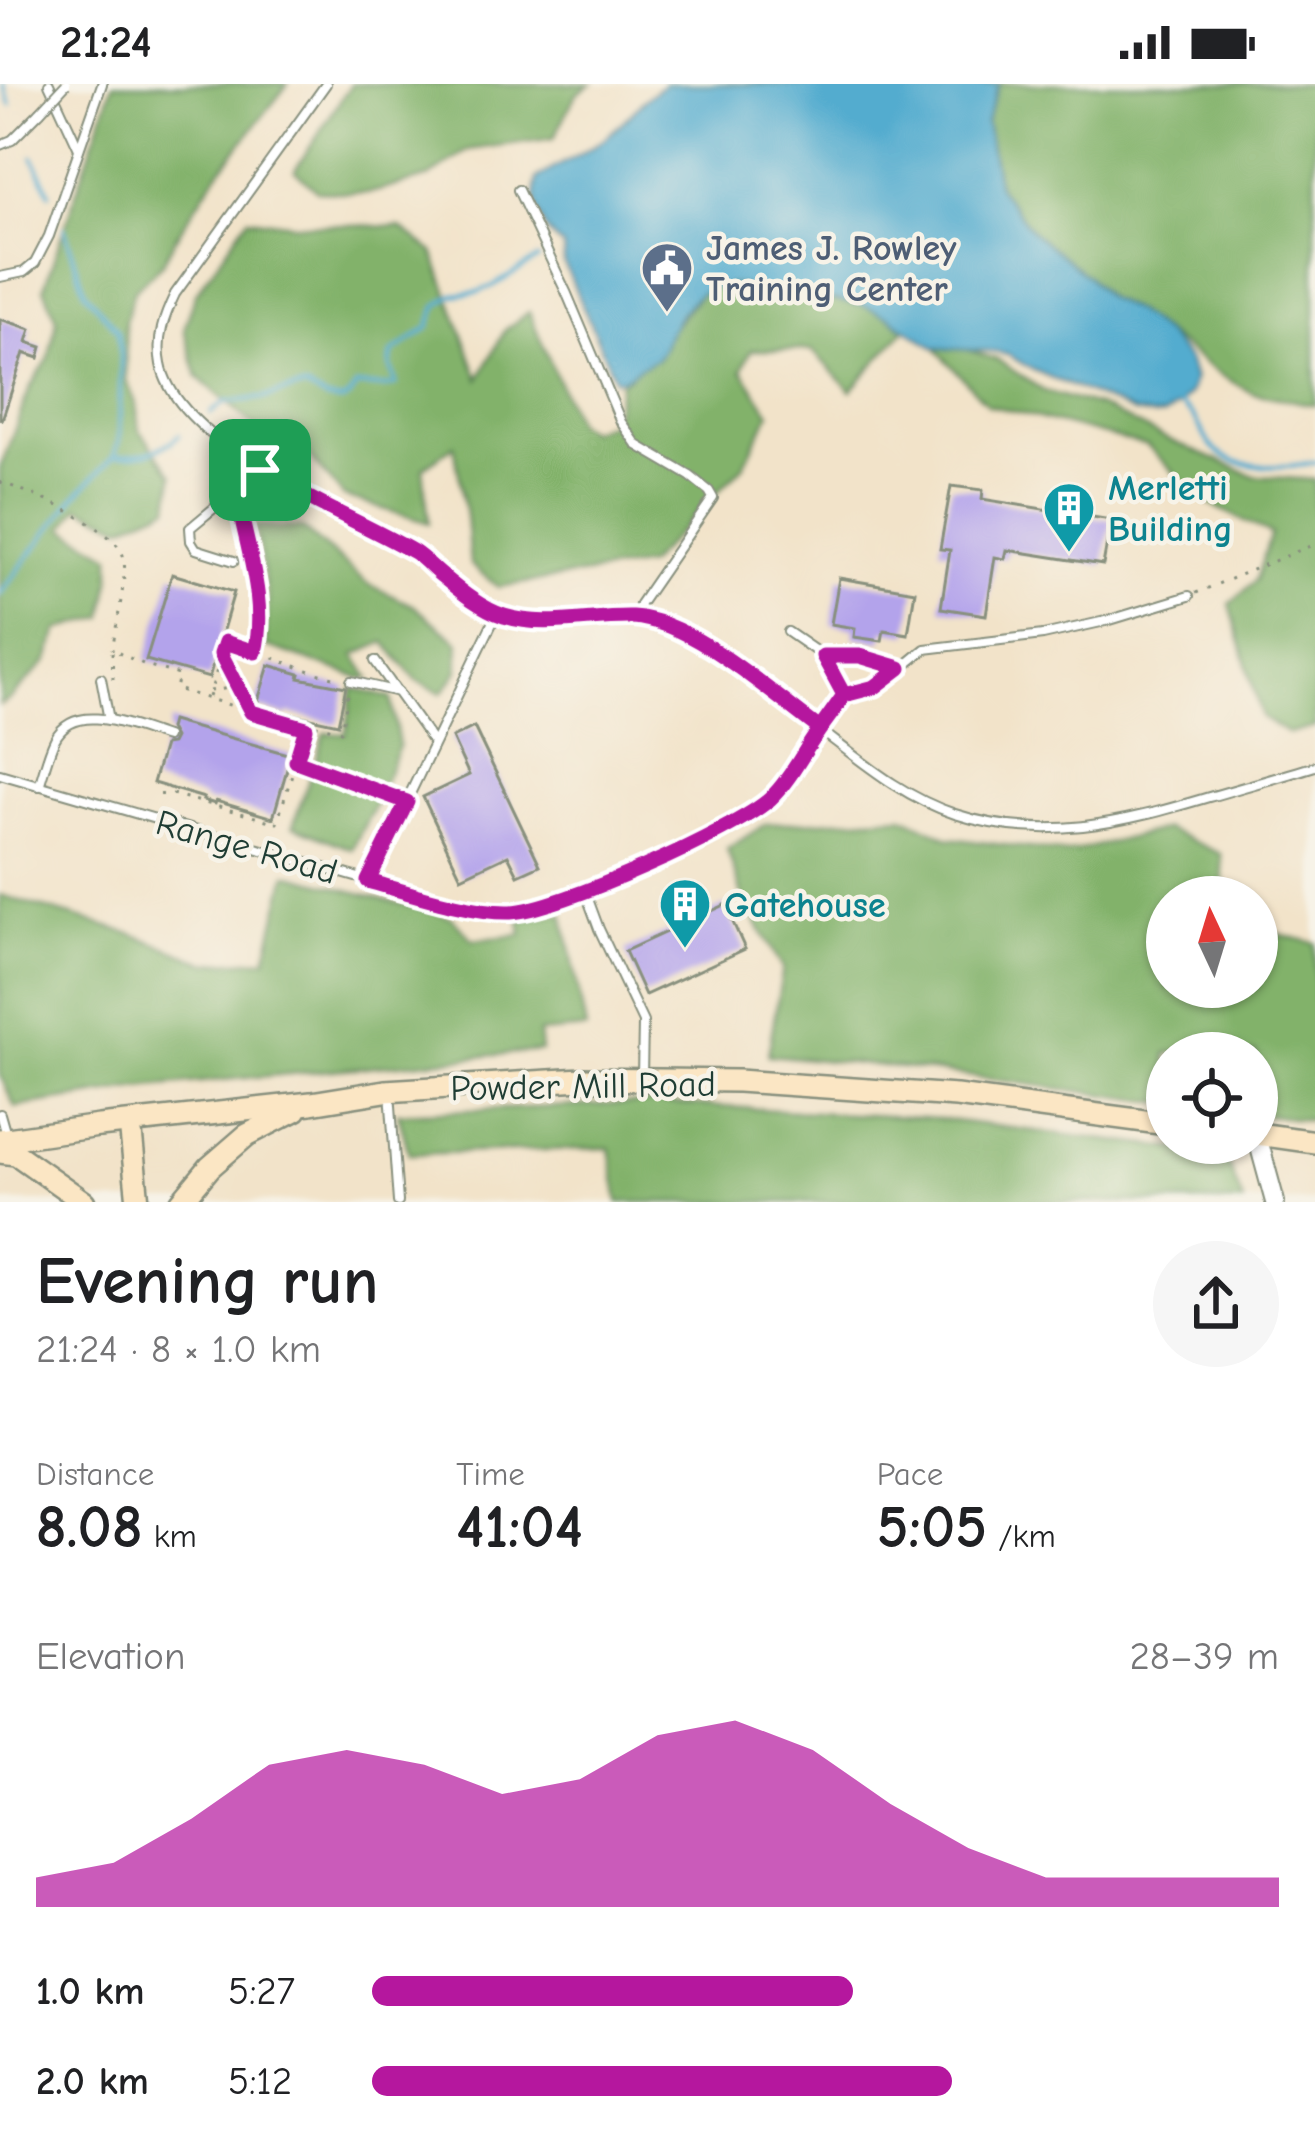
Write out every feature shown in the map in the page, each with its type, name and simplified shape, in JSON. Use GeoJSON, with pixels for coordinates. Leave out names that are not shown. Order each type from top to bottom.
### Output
{"type":"FeatureCollection","features":[{"type":"Feature","properties":{"kind":"main road","name":"Powder Mill Road"},"geometry":{"type":"LineString","coordinates":[[2,1144],[390,1090],[582,1079],[738,1081],[956,1096],[1146,1121]]}},
{"type":"Feature","properties":{"kind":"main road"},"geometry":{"type":"LineString","coordinates":[[181,1202],[247,1135],[311,1103]]}},
{"type":"Feature","properties":{"kind":"main road"},"geometry":{"type":"LineString","coordinates":[[130,1124],[138,1202]]}},
{"type":"Feature","properties":{"kind":"main road"},"geometry":{"type":"LineString","coordinates":[[1278,1138],[1315,1142]]}},
{"type":"Feature","properties":{"kind":"main road"},"geometry":{"type":"LineString","coordinates":[[2,1144],[84,1202]]}},
{"type":"Feature","properties":{"kind":"street"},"geometry":{"type":"LineString","coordinates":[[1265,1164],[1275,1202]]}},
{"type":"Feature","properties":{"kind":"lane"},"geometry":{"type":"LineString","coordinates":[[49,84],[80,150]]}},
{"type":"Feature","properties":{"kind":"lane"},"geometry":{"type":"LineString","coordinates":[[0,145],[12,140],[66,84]]}},
{"type":"Feature","properties":{"kind":"lane"},"geometry":{"type":"LineString","coordinates":[[0,277],[24,272],[34,262],[57,218],[102,84]]}},
{"type":"Feature","properties":{"kind":"lane"},"geometry":{"type":"LineString","coordinates":[[326,84],[175,294],[164,317],[161,367],[176,399],[201,426],[260,470],[416,554],[497,613],[541,622],[638,618],[661,622],[696,638],[869,768],[953,814],[1007,826],[1063,830],[1118,823],[1315,766]]}},
{"type":"Feature","properties":{"kind":"lane"},"geometry":{"type":"LineString","coordinates":[[518,190],[621,422],[637,445],[690,476],[713,498],[640,604],[638,618]]}},
{"type":"Feature","properties":{"kind":"lane"},"geometry":{"type":"LineString","coordinates":[[234,561],[196,549],[190,528],[260,470]]}},
{"type":"Feature","properties":{"kind":"lane","name":"Range Road"},"geometry":{"type":"LineString","coordinates":[[0,774],[428,898],[516,912],[585,891],[710,836],[759,808],[792,773],[844,695],[875,687],[926,649],[1043,635],[1189,596]]}},
{"type":"Feature","properties":{"kind":"lane"},"geometry":{"type":"LineString","coordinates":[[368,881],[497,613]]}},
{"type":"Feature","properties":{"kind":"lane"},"geometry":{"type":"LineString","coordinates":[[788,632],[823,656],[844,695]]}},
{"type":"Feature","properties":{"kind":"lane"},"geometry":{"type":"LineString","coordinates":[[823,656],[860,656],[900,668]]}},
{"type":"Feature","properties":{"kind":"lane"},"geometry":{"type":"LineString","coordinates":[[375,661],[434,743]]}},
{"type":"Feature","properties":{"kind":"lane"},"geometry":{"type":"LineString","coordinates":[[101,678],[109,720]]}},
{"type":"Feature","properties":{"kind":"lane"},"geometry":{"type":"LineString","coordinates":[[351,681],[399,692]]}},
{"type":"Feature","properties":{"kind":"lane"},"geometry":{"type":"LineString","coordinates":[[39,786],[55,739],[63,728],[82,719],[109,720],[166,737]]}},
{"type":"Feature","properties":{"kind":"lane"},"geometry":{"type":"LineString","coordinates":[[585,891],[643,1022],[642,1078]]}},
{"type":"Feature","properties":{"kind":"lane"},"geometry":{"type":"LineString","coordinates":[[390,1090],[398,1202]]}},
{"type":"Feature","properties":{"kind":"lane"},"geometry":{"type":"LineString","coordinates":[[0,1114],[2,1144]]}},
{"type":"Feature","properties":{"kind":"path"},"geometry":{"type":"LineString","coordinates":[[0,482],[54,502],[109,538],[124,557],[112,650],[114,688],[104,693]]}},
{"type":"Feature","properties":{"kind":"path"},"geometry":{"type":"LineString","coordinates":[[236,489],[260,604],[255,652]]}},
{"type":"Feature","properties":{"kind":"path"},"geometry":{"type":"LineString","coordinates":[[1189,596],[1315,544]]}},
{"type":"Feature","properties":{"kind":"path"},"geometry":{"type":"LineString","coordinates":[[151,795],[172,794],[277,824],[308,723],[341,731],[351,681],[298,670],[225,642],[208,699]]}},
{"type":"Feature","properties":{"kind":"path"},"geometry":{"type":"LineString","coordinates":[[112,650],[179,675],[176,689],[306,728]]}},
{"type":"Feature","properties":{"kind":"path"},"geometry":{"type":"LineString","coordinates":[[221,654],[251,712]]}},
{"type":"Feature","properties":{"kind":"path"},"geometry":{"type":"LineString","coordinates":[[210,691],[238,687]]}},
{"type":"Feature","properties":{"kind":"path"},"geometry":{"type":"LineString","coordinates":[[296,761],[407,802]]}},
{"type":"Feature","properties":{"kind":"green space"},"geometry":{"type":"Polygon","coordinates":[[[113,84],[288,84],[217,174],[162,264],[134,290],[125,321],[126,380],[136,403],[139,429],[173,475],[169,507],[123,526],[79,507],[64,528],[111,555],[104,617],[58,630],[48,660],[0,705],[0,469],[30,388],[49,358],[57,319],[44,288],[113,84]]]}},
{"type":"Feature","properties":{"kind":"green space"},"geometry":{"type":"Polygon","coordinates":[[[351,84],[591,84],[576,94],[554,138],[468,150],[430,177],[370,193],[317,191],[295,170],[351,84]]]}},
{"type":"Feature","properties":{"kind":"green space"},"geometry":{"type":"Polygon","coordinates":[[[999,84],[1315,84],[1315,405],[1252,393],[1219,374],[1136,312],[1106,297],[1033,233],[998,188],[986,122],[999,84]]]}},
{"type":"Feature","properties":{"kind":"green space"},"geometry":{"type":"Polygon","coordinates":[[[248,218],[400,227],[433,252],[479,379],[505,330],[529,312],[576,423],[589,430],[612,422],[621,380],[656,359],[670,331],[703,290],[718,285],[862,304],[905,329],[851,391],[812,350],[751,350],[742,370],[770,413],[743,466],[647,565],[498,587],[470,564],[454,445],[423,468],[429,523],[344,497],[308,454],[263,434],[198,377],[184,330],[195,295],[248,218]]]}},
{"type":"Feature","properties":{"kind":"green space"},"geometry":{"type":"Polygon","coordinates":[[[935,348],[962,348],[996,359],[1044,391],[1100,407],[1254,476],[1315,480],[1315,727],[1289,734],[1262,718],[1230,604],[1256,580],[1271,534],[1202,500],[1147,446],[988,405],[935,348]]]}},
{"type":"Feature","properties":{"kind":"green space"},"geometry":{"type":"Polygon","coordinates":[[[255,527],[302,528],[368,584],[414,606],[459,642],[458,671],[442,693],[417,681],[385,642],[355,655],[370,678],[265,646],[268,600],[255,527]]]}},
{"type":"Feature","properties":{"kind":"green space"},"geometry":{"type":"Polygon","coordinates":[[[353,688],[391,698],[399,746],[352,849],[293,826],[325,733],[346,734],[353,688]]]}},
{"type":"Feature","properties":{"kind":"green space"},"geometry":{"type":"Polygon","coordinates":[[[903,816],[949,838],[1067,853],[1165,829],[1221,854],[1224,876],[1146,876],[1146,1008],[1278,1008],[1278,934],[1315,943],[1315,1121],[1278,1117],[1278,1032],[1146,1032],[1146,1100],[924,1070],[768,1055],[783,968],[744,901],[727,849],[766,824],[903,816]]]}},
{"type":"Feature","properties":{"kind":"green space"},"geometry":{"type":"Polygon","coordinates":[[[287,874],[451,917],[473,940],[522,935],[520,919],[563,913],[586,1029],[539,1033],[541,1051],[147,1087],[15,1107],[0,1075],[0,895],[132,934],[207,963],[266,959],[287,874]]]}},
{"type":"Feature","properties":{"kind":"green space"},"geometry":{"type":"Polygon","coordinates":[[[652,1103],[940,1119],[1146,1145],[1146,1164],[1228,1164],[1243,1202],[619,1202],[610,1148],[409,1154],[398,1113],[652,1103]]]}},
{"type":"Feature","properties":{"kind":"water"},"geometry":{"type":"Polygon","coordinates":[[[665,84],[999,84],[986,122],[998,188],[1033,233],[1106,297],[1164,333],[1188,360],[1194,379],[1190,393],[1165,415],[1135,413],[1008,355],[935,348],[862,305],[734,285],[694,298],[656,359],[615,379],[564,264],[563,246],[540,217],[537,179],[598,143],[665,84]]]}},
{"type":"Feature","properties":{"kind":"building"},"geometry":{"type":"Polygon","coordinates":[[[0,319],[31,329],[27,342],[42,347],[39,358],[24,353],[2,420],[0,419],[0,319]]]}},
{"type":"Feature","properties":{"kind":"building","name":"Merletti Building"},"geometry":{"type":"Polygon","coordinates":[[[951,486],[983,490],[982,499],[1111,520],[1103,565],[1007,550],[1005,559],[995,557],[986,615],[941,608],[950,550],[940,549],[951,486]]]}},
{"type":"Feature","properties":{"kind":"building"},"geometry":{"type":"Polygon","coordinates":[[[172,574],[234,592],[209,678],[146,660],[172,574]]]}},
{"type":"Feature","properties":{"kind":"building"},"geometry":{"type":"Polygon","coordinates":[[[839,578],[915,591],[908,634],[884,630],[882,641],[854,637],[855,628],[831,624],[839,578]]]}},
{"type":"Feature","properties":{"kind":"building"},"geometry":{"type":"Polygon","coordinates":[[[269,665],[300,674],[299,678],[346,687],[338,724],[256,707],[269,665]]]}},
{"type":"Feature","properties":{"kind":"building"},"geometry":{"type":"Polygon","coordinates":[[[171,721],[291,755],[273,818],[153,783],[164,745],[174,738],[171,721]]]}},
{"type":"Feature","properties":{"kind":"building"},"geometry":{"type":"Polygon","coordinates":[[[474,727],[540,865],[518,875],[508,855],[461,877],[423,797],[469,775],[452,738],[474,727]]]}},
{"type":"Feature","properties":{"kind":"building","name":"Gatehouse"},"geometry":{"type":"Polygon","coordinates":[[[725,905],[745,949],[645,995],[625,951],[725,905]]]}},
{"type":"Feature","properties":{"kind":"waterway"},"geometry":{"type":"LineString","coordinates":[[3,84],[11,104]]}},
{"type":"Feature","properties":{"kind":"waterway"},"geometry":{"type":"LineString","coordinates":[[33,157],[50,193]]}},
{"type":"Feature","properties":{"kind":"waterway"},"geometry":{"type":"LineString","coordinates":[[0,594],[74,498],[114,456],[119,440],[118,331],[85,291],[64,228]]}},
{"type":"Feature","properties":{"kind":"waterway"},"geometry":{"type":"LineString","coordinates":[[211,413],[225,402],[296,389],[342,401],[356,386],[396,384],[392,353],[429,327],[437,306],[453,295],[493,286],[538,259]]}},
{"type":"Feature","properties":{"kind":"waterway"},"geometry":{"type":"LineString","coordinates":[[1176,401],[1221,455],[1246,464],[1315,462]]}},
{"type":"Feature","properties":{"kind":"waterway"},"geometry":{"type":"LineString","coordinates":[[114,456],[148,452],[179,435]]}},
{"type":"Feature","properties":{"kind":"place","name":"James J. Rowley Training Center"},"geometry":{"type":"Point","coordinates":[667,314]}},
{"type":"Feature","properties":{"kind":"place","name":"Merletti Building"},"geometry":{"type":"Point","coordinates":[1069,554]}},
{"type":"Feature","properties":{"kind":"place","name":"Gatehouse"},"geometry":{"type":"Point","coordinates":[685,950]}},
{"type":"Feature","properties":{"kind":"route"},"geometry":{"type":"LineString","coordinates":[[260,470],[236,489],[260,604],[258,638],[255,652],[225,642],[221,654],[251,712],[306,728],[296,761],[407,802],[368,881],[494,911],[516,912],[585,891],[710,836],[774,795],[792,773],[820,729],[844,695],[823,656],[860,656],[900,668],[875,687],[844,695],[833,713],[820,729],[696,638],[670,625],[630,617],[541,622],[506,616],[460,590],[416,554],[260,470]]}}]}
